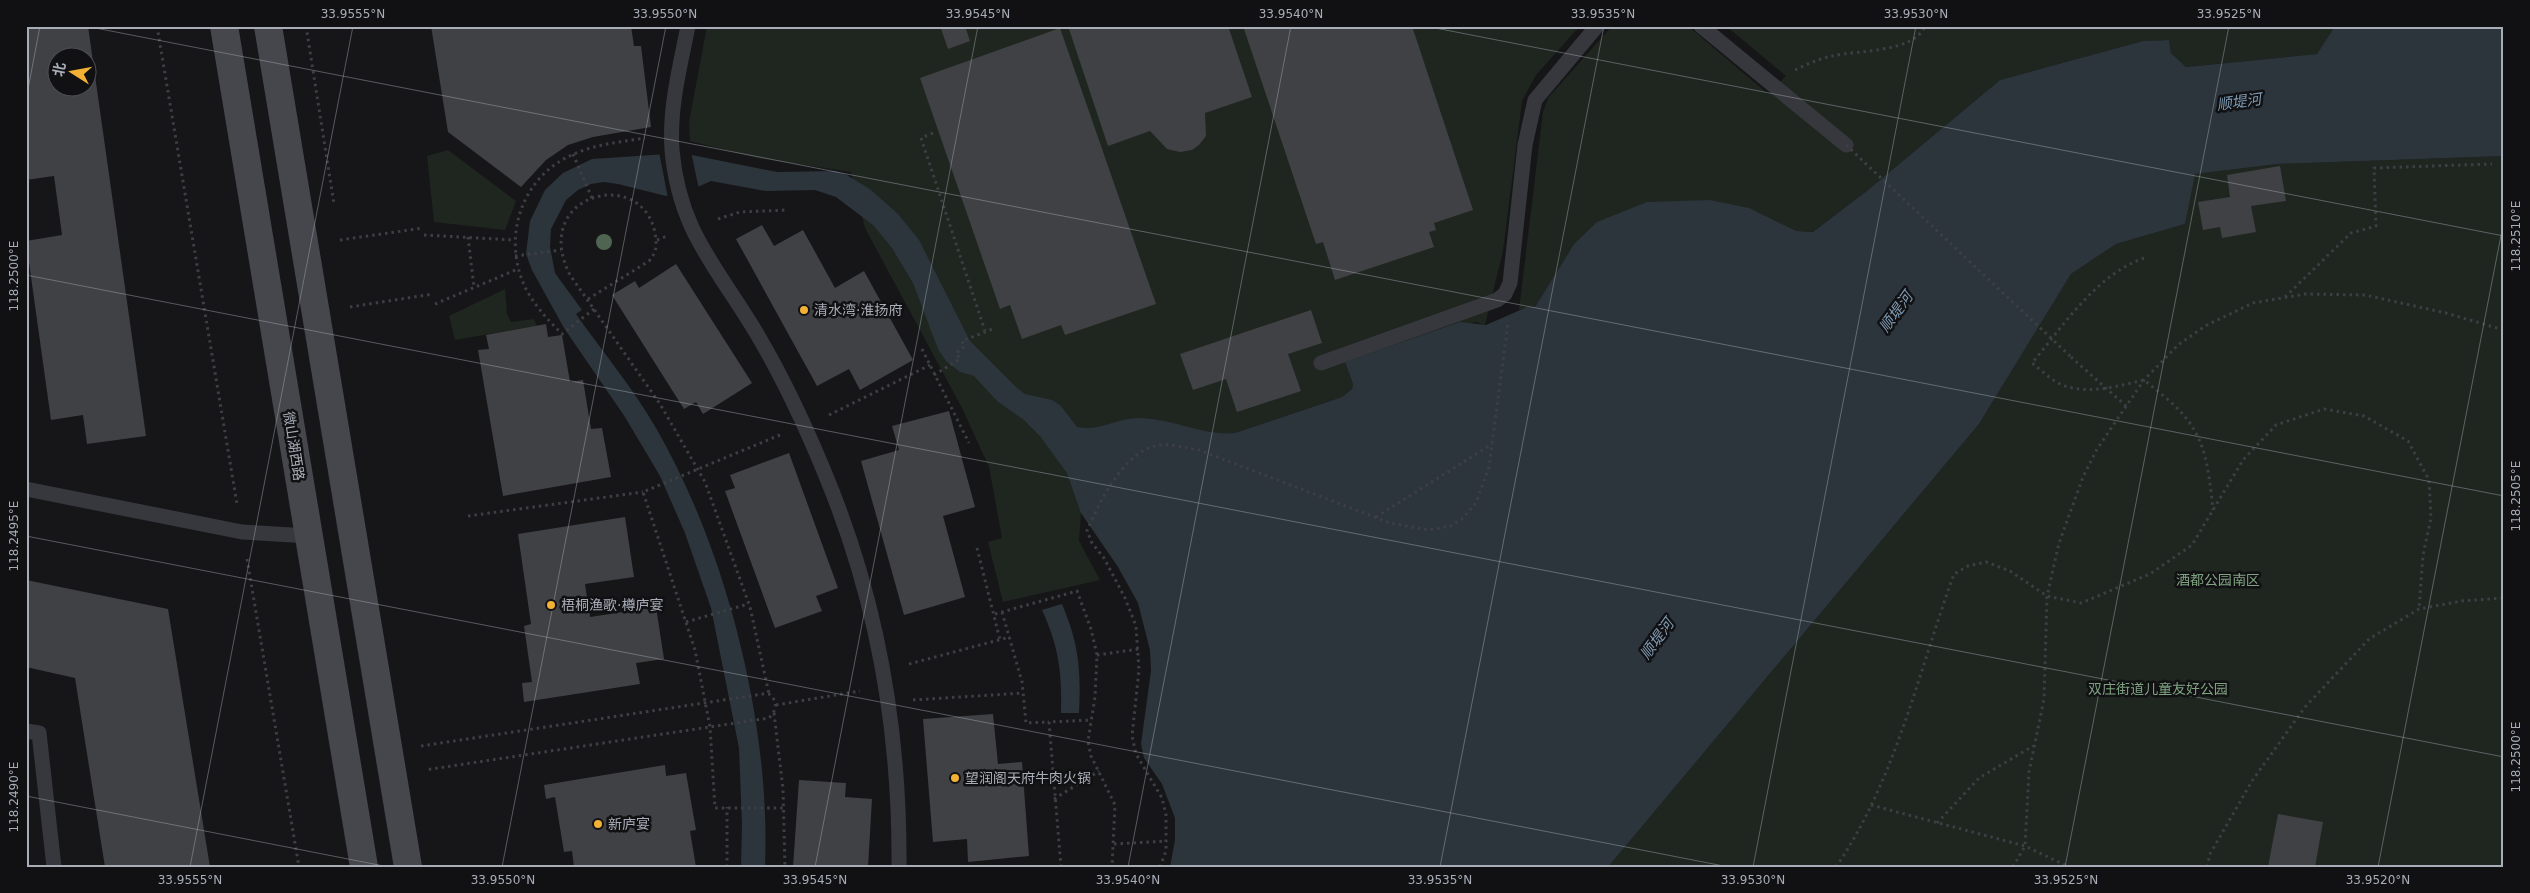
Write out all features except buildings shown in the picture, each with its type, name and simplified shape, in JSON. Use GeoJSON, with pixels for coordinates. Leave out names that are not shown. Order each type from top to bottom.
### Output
{"type":"FeatureCollection","features":[{"type":"Feature","properties":{"kind":"street","name":"微山湖西路"},"geometry":{"type":"LineString","coordinates":[[224,26],[364,867]]}},
{"type":"Feature","properties":{"kind":"street"},"geometry":{"type":"LineString","coordinates":[[268,26],[408,867]]}},
{"type":"Feature","properties":{"kind":"lane"},"geometry":{"type":"LineString","coordinates":[[688,26],[672,125],[672,152],[687,220],[700,247],[757,334],[803,425],[832,491],[858,566],[882,671],[893,734],[899,810],[899,867]]}},
{"type":"Feature","properties":{"kind":"lane"},"geometry":{"type":"LineString","coordinates":[[1321,363],[1497,300],[1505,294],[1510,283],[1525,145],[1535,100],[1597,26]]}},
{"type":"Feature","properties":{"kind":"lane"},"geometry":{"type":"LineString","coordinates":[[1701,26],[1846,145]]}},
{"type":"Feature","properties":{"kind":"lane"},"geometry":{"type":"LineString","coordinates":[[26,490],[242,532],[309,536]]}},
{"type":"Feature","properties":{"kind":"lane"},"geometry":{"type":"LineString","coordinates":[[26,731],[39,733],[54,867]]}},
{"type":"Feature","properties":{"kind":"path"},"geometry":{"type":"LineString","coordinates":[[157,26],[299,867]]}},
{"type":"Feature","properties":{"kind":"path"},"geometry":{"type":"LineString","coordinates":[[1770,83],[1806,65],[1832,56],[1897,46],[1911,41],[1920,36],[1925,26]]}},
{"type":"Feature","properties":{"kind":"path"},"geometry":{"type":"LineString","coordinates":[[933,133],[921,138],[985,331]]}},
{"type":"Feature","properties":{"kind":"path"},"geometry":{"type":"LineString","coordinates":[[594,309],[562,334],[534,301],[518,269],[515,256],[514,240],[518,216],[524,199],[537,180],[553,166],[573,154],[595,147],[648,137]]}},
{"type":"Feature","properties":{"kind":"path"},"geometry":{"type":"LineString","coordinates":[[1846,145],[2071,357],[2126,406]]}},
{"type":"Feature","properties":{"kind":"path"},"geometry":{"type":"LineString","coordinates":[[573,154],[592,198]]}},
{"type":"Feature","properties":{"kind":"path"},"geometry":{"type":"LineString","coordinates":[[2285,298],[2351,233],[2376,226],[2374,168],[2492,164]]}},
{"type":"Feature","properties":{"kind":"path"},"geometry":{"type":"LineString","coordinates":[[588,300],[650,261],[655,254],[657,240],[654,226],[636,201],[619,196],[605,195],[592,198],[577,207],[566,219],[560,239],[563,260],[570,275],[660,404],[705,482],[748,604],[769,694],[774,698],[776,705],[774,712],[784,808],[785,867]]}},
{"type":"Feature","properties":{"kind":"path"},"geometry":{"type":"LineString","coordinates":[[340,240],[423,228]]}},
{"type":"Feature","properties":{"kind":"path"},"geometry":{"type":"LineString","coordinates":[[424,235],[514,240]]}},
{"type":"Feature","properties":{"kind":"path"},"geometry":{"type":"LineString","coordinates":[[468,237],[474,287]]}},
{"type":"Feature","properties":{"kind":"path"},"geometry":{"type":"LineString","coordinates":[[515,256],[561,250]]}},
{"type":"Feature","properties":{"kind":"path"},"geometry":{"type":"LineString","coordinates":[[2144,258],[2131,262],[2108,277],[2032,364],[2060,384],[2079,389],[2106,389],[2144,380]]}},
{"type":"Feature","properties":{"kind":"path"},"geometry":{"type":"LineString","coordinates":[[435,304],[518,269]]}},
{"type":"Feature","properties":{"kind":"path"},"geometry":{"type":"LineString","coordinates":[[350,307],[433,294]]}},
{"type":"Feature","properties":{"kind":"path"},"geometry":{"type":"LineString","coordinates":[[2013,867],[2025,846],[2029,772],[2044,699],[2047,596],[2059,543],[2083,477],[2097,449],[2144,380],[2178,345],[2206,326],[2253,303],[2305,294],[2365,295],[2446,313],[2504,330]]}},
{"type":"Feature","properties":{"kind":"path"},"geometry":{"type":"LineString","coordinates":[[1160,867],[1167,841],[1166,815],[1162,798],[1136,754],[1132,736],[1139,690],[1139,649],[1136,626],[1125,598],[1104,558],[1092,543],[1087,531],[1105,493],[1130,460],[1146,449],[1160,445],[1198,450],[1376,517],[1412,528],[1428,530],[1451,526],[1463,518],[1476,503],[1487,474],[1508,316]]}},
{"type":"Feature","properties":{"kind":"path"},"geometry":{"type":"LineString","coordinates":[[934,375],[960,359],[956,353],[966,346],[962,341],[995,328]]}},
{"type":"Feature","properties":{"kind":"path"},"geometry":{"type":"LineString","coordinates":[[922,349],[969,444]]}},
{"type":"Feature","properties":{"kind":"path"},"geometry":{"type":"LineString","coordinates":[[2144,380],[2176,407],[2194,429],[2208,467],[2214,510]]}},
{"type":"Feature","properties":{"kind":"path"},"geometry":{"type":"LineString","coordinates":[[1836,867],[1851,846],[1892,759],[1954,574],[1968,566],[1986,562],[2010,571],[2047,596],[2081,603],[2150,574],[2192,545],[2243,460],[2276,424],[2324,409],[2364,416],[2408,441],[2430,480],[2432,518],[2423,555],[2419,609]]}},
{"type":"Feature","properties":{"kind":"path"},"geometry":{"type":"LineString","coordinates":[[1376,517],[1492,444]]}},
{"type":"Feature","properties":{"kind":"path"},"geometry":{"type":"LineString","coordinates":[[468,516],[643,492],[684,473]]}},
{"type":"Feature","properties":{"kind":"path"},"geometry":{"type":"LineString","coordinates":[[643,492],[695,650],[710,727],[715,808],[784,808]]}},
{"type":"Feature","properties":{"kind":"path"},"geometry":{"type":"LineString","coordinates":[[977,548],[1000,640]]}},
{"type":"Feature","properties":{"kind":"path"},"geometry":{"type":"LineString","coordinates":[[995,614],[1077,591],[1091,629],[1097,655],[1095,697],[1088,741],[1091,756],[1115,805],[1112,867]]}},
{"type":"Feature","properties":{"kind":"path"},"geometry":{"type":"LineString","coordinates":[[2207,867],[2210,854],[2252,781],[2305,707],[2368,639],[2419,609],[2462,601],[2503,597]]}},
{"type":"Feature","properties":{"kind":"path"},"geometry":{"type":"LineString","coordinates":[[686,622],[748,604]]}},
{"type":"Feature","properties":{"kind":"path"},"geometry":{"type":"LineString","coordinates":[[1002,612],[1023,693],[1026,723],[1091,720]]}},
{"type":"Feature","properties":{"kind":"path"},"geometry":{"type":"LineString","coordinates":[[882,671],[1010,638]]}},
{"type":"Feature","properties":{"kind":"path"},"geometry":{"type":"LineString","coordinates":[[1097,655],[1139,649]]}},
{"type":"Feature","properties":{"kind":"path"},"geometry":{"type":"LineString","coordinates":[[776,705],[886,694],[1023,693]]}},
{"type":"Feature","properties":{"kind":"path"},"geometry":{"type":"LineString","coordinates":[[419,746],[769,694]]}},
{"type":"Feature","properties":{"kind":"path"},"geometry":{"type":"LineString","coordinates":[[422,771],[769,718],[774,712]]}},
{"type":"Feature","properties":{"kind":"path"},"geometry":{"type":"LineString","coordinates":[[1049,722],[1060,867]]}},
{"type":"Feature","properties":{"kind":"path"},"geometry":{"type":"LineString","coordinates":[[1937,823],[1979,778],[2033,746]]}},
{"type":"Feature","properties":{"kind":"path"},"geometry":{"type":"LineString","coordinates":[[1054,799],[1099,771]]}},
{"type":"Feature","properties":{"kind":"path"},"geometry":{"type":"LineString","coordinates":[[1871,805],[2025,846],[2069,867]]}},
{"type":"Feature","properties":{"kind":"path"},"geometry":{"type":"LineString","coordinates":[[727,808],[727,867]]}},
{"type":"Feature","properties":{"kind":"path"},"geometry":{"type":"LineString","coordinates":[[1114,844],[1167,841]]}},
{"type":"Feature","properties":{"kind":"green space"},"geometry":{"type":"Polygon","coordinates":[[[707,26],[1580,26],[1536,75],[1522,101],[1503,251],[1485,325],[1475,322],[1345,362],[1353,384],[1352,389],[1342,397],[1235,433],[1224,434],[1116,422],[1081,513],[1079,541],[1100,580],[1003,602],[988,542],[1002,538],[989,467],[962,408],[865,228],[851,172],[757,158],[690,141],[689,122],[707,26]]]}},
{"type":"Feature","properties":{"kind":"green space"},"geometry":{"type":"Polygon","coordinates":[[[1612,26],[1688,26],[1768,94],[1786,76],[1726,26],[2335,26],[2317,54],[2186,67],[2171,53],[2169,40],[2143,41],[2000,80],[1868,190],[1813,232],[1796,231],[1574,244],[1535,307],[1519,310],[1543,112],[1548,98],[1612,26]]]}},
{"type":"Feature","properties":{"kind":"green space"},"geometry":{"type":"Polygon","coordinates":[[[448,150],[516,201],[505,230],[434,222],[427,156],[448,150]]]}},
{"type":"Feature","properties":{"kind":"green space","name":"酒都公园南区"},"geometry":{"type":"Polygon","coordinates":[[[2504,156],[2504,867],[1608,867],[1979,424],[2071,274],[2116,244],[2185,224],[2194,174],[2277,164],[2504,156]]]}},
{"type":"Feature","properties":{"kind":"green space"},"geometry":{"type":"Polygon","coordinates":[[[505,289],[507,314],[511,322],[534,319],[537,326],[455,340],[449,316],[505,289]]]}},
{"type":"Feature","properties":{"kind":"water","name":"顺堤河"},"geometry":{"type":"Polygon","coordinates":[[[2335,26],[2504,26],[2504,156],[2277,164],[2195,174],[2185,224],[2116,244],[2071,274],[1979,424],[1608,867],[1170,867],[1175,840],[1175,818],[1162,784],[1144,758],[1141,744],[1151,671],[1150,650],[1138,603],[1118,567],[1081,513],[1067,473],[1040,436],[1024,420],[997,401],[974,376],[960,372],[946,361],[938,349],[913,283],[892,248],[873,225],[836,197],[815,190],[766,191],[711,181],[691,190],[666,196],[618,184],[604,182],[591,184],[578,190],[566,200],[551,229],[550,247],[555,273],[582,310],[576,314],[627,384],[656,428],[681,476],[704,529],[723,584],[739,640],[752,698],[765,812],[765,867],[741,867],[742,824],[739,748],[711,608],[685,533],[660,476],[625,417],[564,328],[532,270],[526,254],[530,221],[545,190],[563,173],[592,159],[682,153],[777,172],[835,171],[847,175],[871,190],[898,214],[919,240],[970,341],[1025,394],[1052,400],[1061,406],[1077,427],[1093,428],[1138,418],[1163,421],[1211,432],[1235,433],[1342,397],[1352,389],[1353,384],[1345,362],[1460,322],[1486,325],[1527,307],[1535,307],[1574,244],[1597,222],[1647,202],[1710,200],[1749,208],[1796,231],[1813,232],[1868,190],[2000,80],[2143,41],[2169,40],[2171,53],[2186,67],[2317,54],[2335,26]]]}},
{"type":"Feature","properties":{"kind":"water"},"geometry":{"type":"Polygon","coordinates":[[[1062,604],[1078,657],[1080,683],[1079,713],[1061,713],[1061,685],[1056,648],[1042,610],[1062,604]]]}},
{"type":"Feature","properties":{"kind":"pier"},"geometry":{"type":"Polygon","coordinates":[[[659,152],[691,152],[699,189],[668,198],[659,152]]]}},
{"type":"Feature","properties":{"kind":"place","name":"清水湾·淮扬府"},"geometry":{"type":"Point","coordinates":[804,310]}},
{"type":"Feature","properties":{"kind":"place","name":"梧桐渔歌·樽庐宴"},"geometry":{"type":"Point","coordinates":[551,605]}},
{"type":"Feature","properties":{"kind":"place","name":"望润阁天府牛肉火锅"},"geometry":{"type":"Point","coordinates":[955,778]}},
{"type":"Feature","properties":{"kind":"place","name":"新庐宴"},"geometry":{"type":"Point","coordinates":[598,824]}},
{"type":"Feature","properties":{"kind":"park label","name":"双庄街道儿童友好公园"},"geometry":{"type":"Point","coordinates":[2158,689]}}]}
